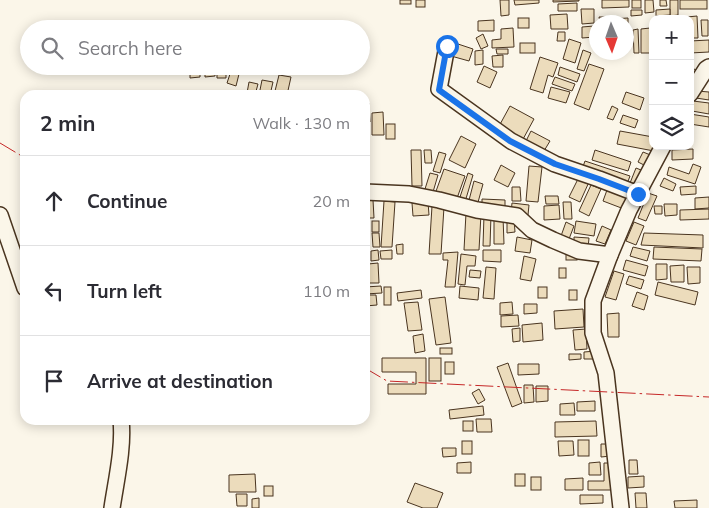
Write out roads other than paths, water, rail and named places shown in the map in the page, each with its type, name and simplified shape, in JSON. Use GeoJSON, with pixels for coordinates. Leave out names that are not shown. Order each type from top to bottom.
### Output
{"type":"FeatureCollection","features":[{"type":"Feature","properties":{"kind":"street"},"geometry":{"type":"LineString","coordinates":[[447,46],[439,90],[510,141],[555,164],[638,194]]}},
{"type":"Feature","properties":{"kind":"street"},"geometry":{"type":"LineString","coordinates":[[694,88],[706,68],[709,67]]}},
{"type":"Feature","properties":{"kind":"street"},"geometry":{"type":"LineString","coordinates":[[621,508],[606,373],[593,333],[593,301],[629,210],[661,150]]}},
{"type":"Feature","properties":{"kind":"street"},"geometry":{"type":"LineString","coordinates":[[370,192],[409,194],[477,210],[517,216],[532,230],[553,240],[580,251],[610,255]]}},
{"type":"Feature","properties":{"kind":"street"},"geometry":{"type":"LineString","coordinates":[[0,215],[20,273]]}},
{"type":"Feature","properties":{"kind":"street"},"geometry":{"type":"LineString","coordinates":[[112,508],[121,425]]}}]}
